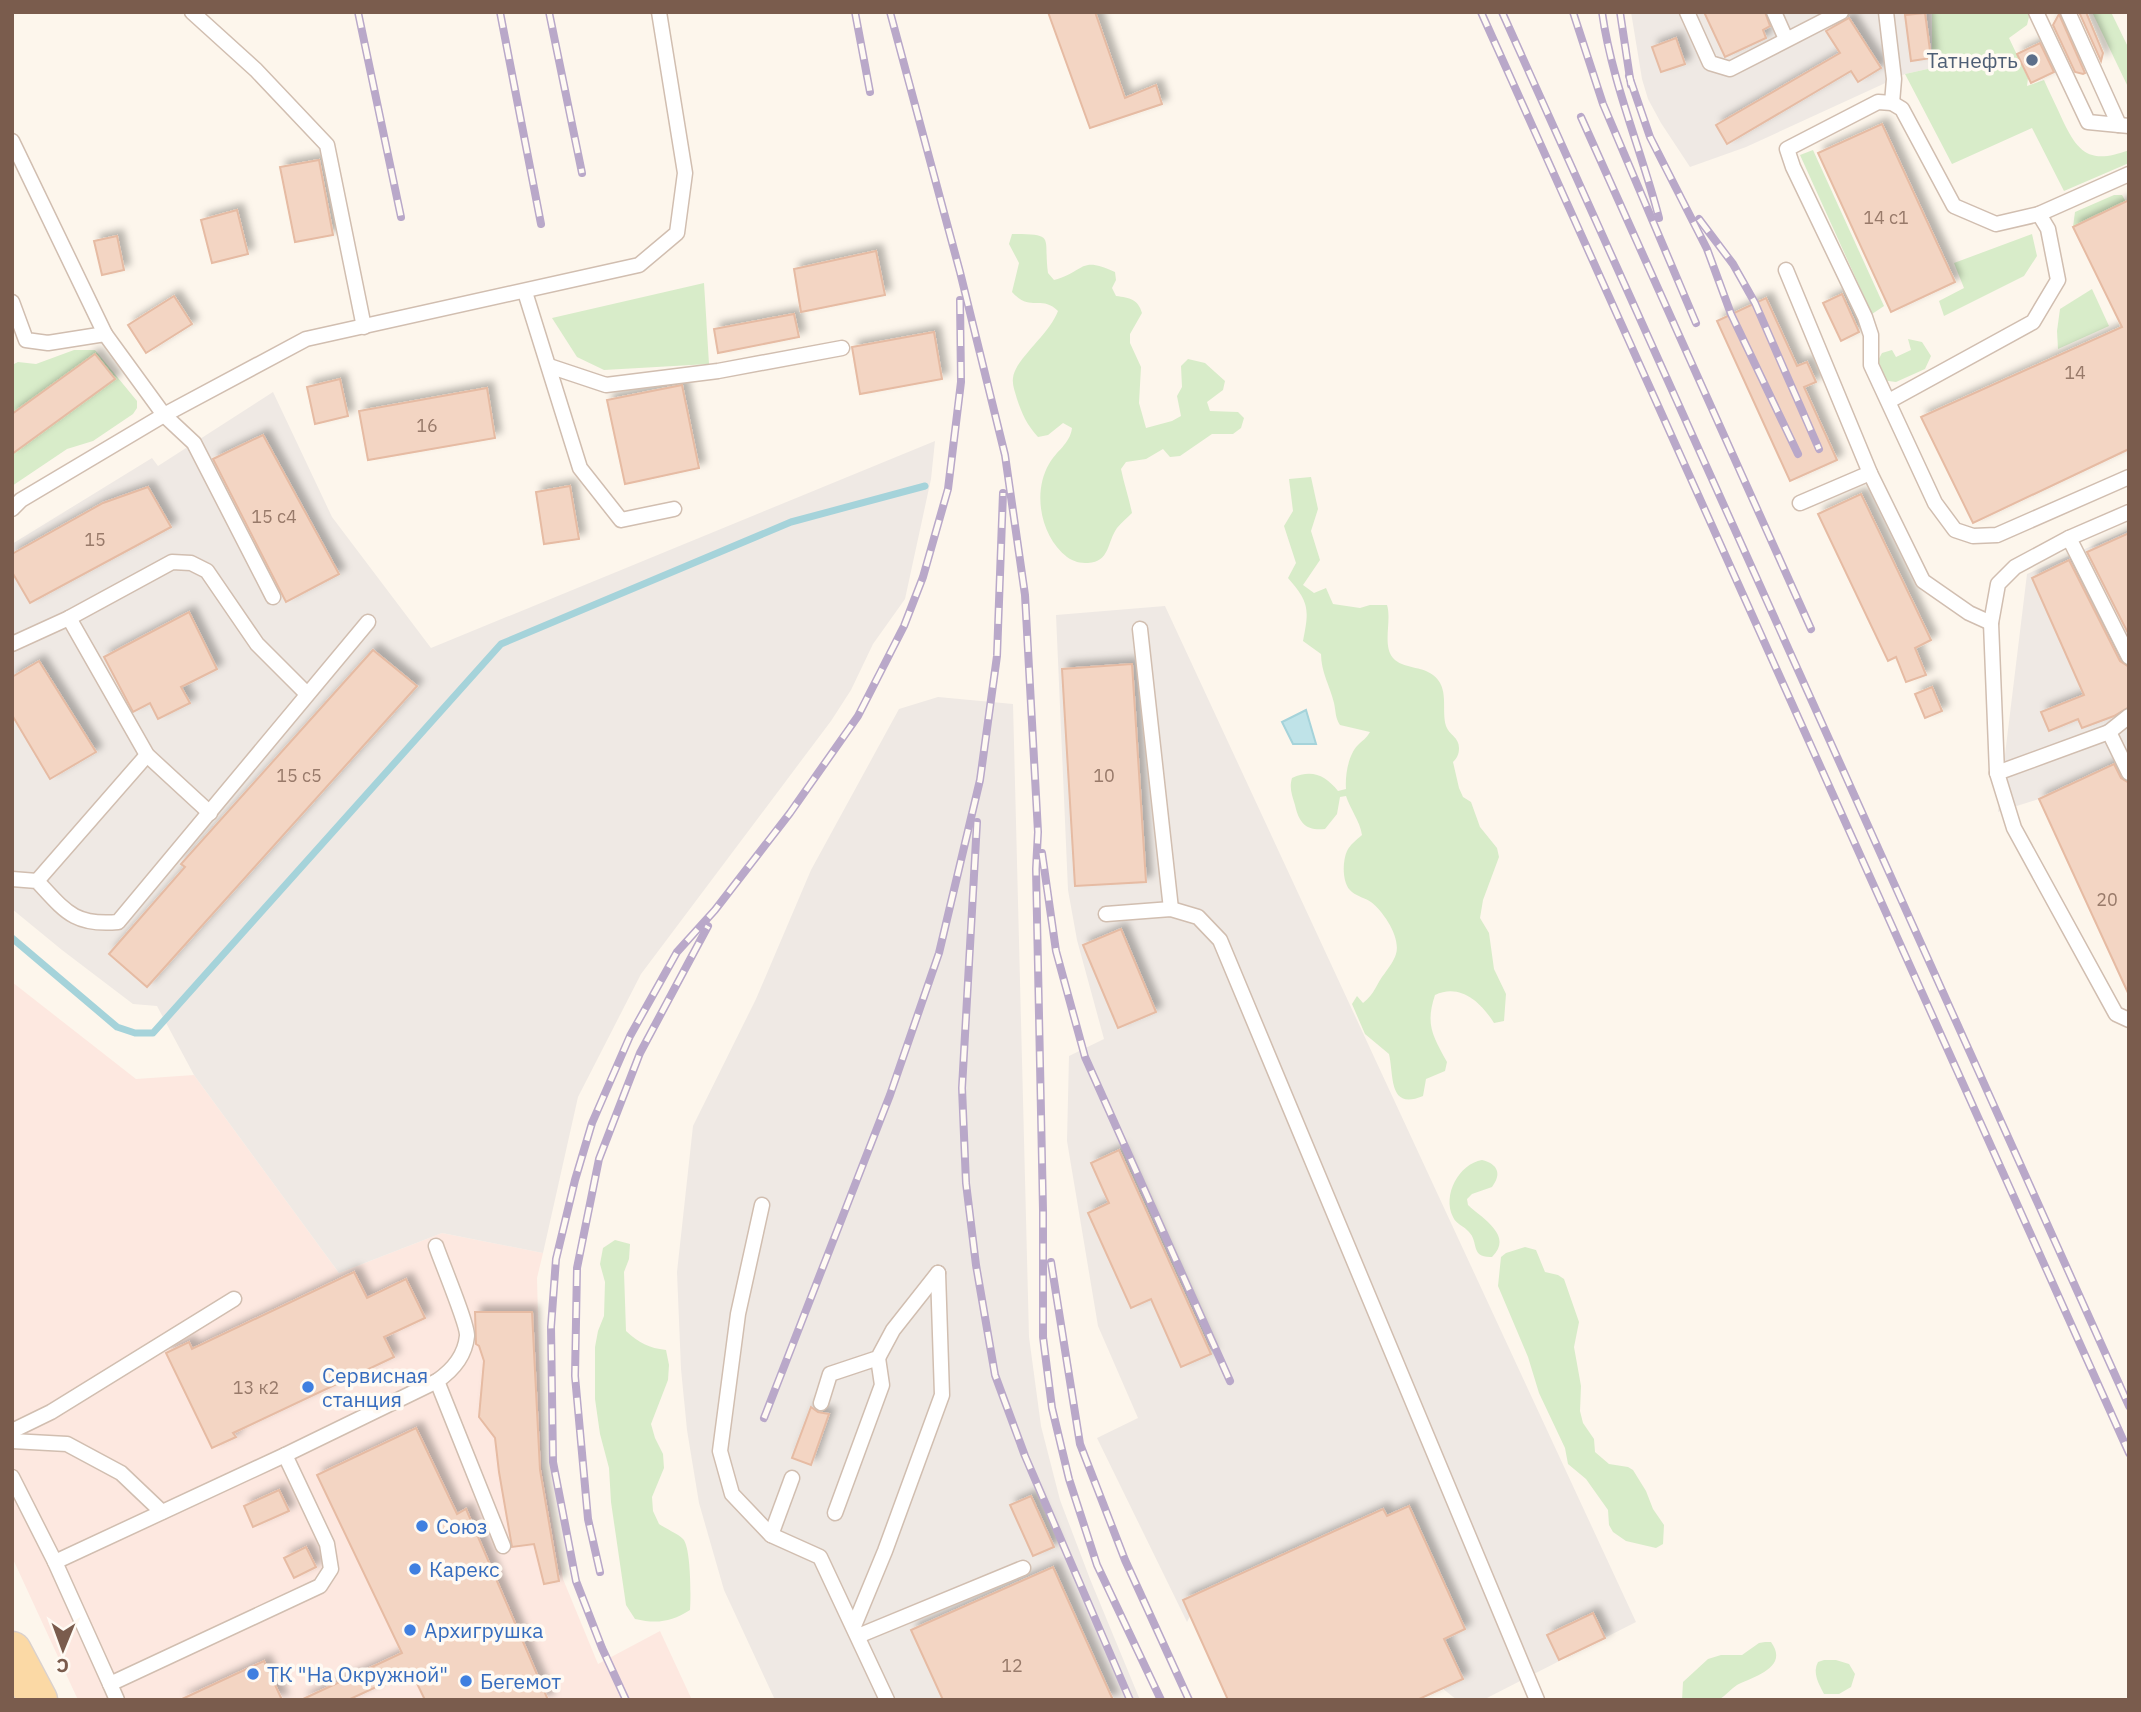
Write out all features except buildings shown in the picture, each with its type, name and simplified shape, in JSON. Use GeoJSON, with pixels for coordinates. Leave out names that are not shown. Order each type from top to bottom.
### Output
{"type":"FeatureCollection","features":[{"type":"Feature","properties":{"kind":"main road"},"geometry":{"type":"LineString","coordinates":[[12,1651],[38,1700]]}},
{"type":"Feature","properties":{"kind":"lane"},"geometry":{"type":"LineString","coordinates":[[192,12],[256,70],[327,145],[364,327]]}},
{"type":"Feature","properties":{"kind":"lane"},"geometry":{"type":"LineString","coordinates":[[12,509],[21,500],[164,415],[306,339],[639,265],[677,233],[685,173],[659,12]]}},
{"type":"Feature","properties":{"kind":"lane"},"geometry":{"type":"LineString","coordinates":[[1687,12],[1710,63],[1730,69],[1841,12]]}},
{"type":"Feature","properties":{"kind":"lane"},"geometry":{"type":"LineString","coordinates":[[1774,12],[1786,38]]}},
{"type":"Feature","properties":{"kind":"lane"},"geometry":{"type":"LineString","coordinates":[[1886,12],[1894,79],[1892,103]]}},
{"type":"Feature","properties":{"kind":"lane"},"geometry":{"type":"LineString","coordinates":[[2036,12],[2088,122],[2124,126]]}},
{"type":"Feature","properties":{"kind":"lane"},"geometry":{"type":"LineString","coordinates":[[2068,12],[2124,126]]}},
{"type":"Feature","properties":{"kind":"lane"},"geometry":{"type":"LineString","coordinates":[[2129,174],[2039,214],[1996,224],[1954,206],[1902,109],[1892,103],[1878,102],[1787,149],[1793,167],[1865,317],[1871,335],[1871,365],[1935,503],[1955,530],[1973,536],[1997,535],[2129,477]]}},
{"type":"Feature","properties":{"kind":"lane"},"geometry":{"type":"LineString","coordinates":[[12,141],[105,334],[164,415],[194,443],[273,597]]}},
{"type":"Feature","properties":{"kind":"lane"},"geometry":{"type":"LineString","coordinates":[[1889,401],[2034,322],[2058,280],[2048,229],[2039,214]]}},
{"type":"Feature","properties":{"kind":"lane"},"geometry":{"type":"LineString","coordinates":[[1786,270],[1870,472],[1923,581],[1949,597],[1969,614],[1991,623]]}},
{"type":"Feature","properties":{"kind":"lane"},"geometry":{"type":"LineString","coordinates":[[525,292],[580,468],[621,520],[674,509]]}},
{"type":"Feature","properties":{"kind":"lane"},"geometry":{"type":"LineString","coordinates":[[12,302],[26,340],[48,343],[105,334]]}},
{"type":"Feature","properties":{"kind":"lane"},"geometry":{"type":"LineString","coordinates":[[549,366],[606,385],[718,371],[842,348]]}},
{"type":"Feature","properties":{"kind":"lane"},"geometry":{"type":"LineString","coordinates":[[1800,503],[1870,472]]}},
{"type":"Feature","properties":{"kind":"lane"},"geometry":{"type":"LineString","coordinates":[[2129,512],[2069,538],[2015,567],[1998,584],[1991,623],[1997,773],[2014,828],[2116,1014],[2129,1020]]}},
{"type":"Feature","properties":{"kind":"lane"},"geometry":{"type":"LineString","coordinates":[[2069,538],[2129,657]]}},
{"type":"Feature","properties":{"kind":"lane"},"geometry":{"type":"LineString","coordinates":[[12,644],[69,618],[172,562],[191,563],[207,571],[257,644],[307,694]]}},
{"type":"Feature","properties":{"kind":"lane"},"geometry":{"type":"LineString","coordinates":[[69,618],[147,755],[210,813]]}},
{"type":"Feature","properties":{"kind":"lane"},"geometry":{"type":"LineString","coordinates":[[12,879],[37,881],[69,915],[98,924],[118,922],[368,622]]}},
{"type":"Feature","properties":{"kind":"lane"},"geometry":{"type":"LineString","coordinates":[[1140,629],[1171,909]]}},
{"type":"Feature","properties":{"kind":"lane"},"geometry":{"type":"LineString","coordinates":[[1997,773],[2109,732],[2129,716]]}},
{"type":"Feature","properties":{"kind":"lane"},"geometry":{"type":"LineString","coordinates":[[2109,732],[2129,773]]}},
{"type":"Feature","properties":{"kind":"lane"},"geometry":{"type":"LineString","coordinates":[[37,881],[147,755]]}},
{"type":"Feature","properties":{"kind":"lane"},"geometry":{"type":"LineString","coordinates":[[1106,914],[1171,909],[1198,917],[1220,940],[1537,1700]]}},
{"type":"Feature","properties":{"kind":"lane"},"geometry":{"type":"LineString","coordinates":[[762,1205],[738,1314],[720,1451],[732,1494],[771,1535],[821,1557],[887,1700]]}},
{"type":"Feature","properties":{"kind":"lane"},"geometry":{"type":"LineString","coordinates":[[55,1562],[285,1455],[438,1381],[453,1371],[462,1354],[467,1334],[436,1246]]}},
{"type":"Feature","properties":{"kind":"lane"},"geometry":{"type":"LineString","coordinates":[[835,1513],[882,1385],[878,1358],[893,1330],[938,1273],[942,1395],[856,1631]]}},
{"type":"Feature","properties":{"kind":"lane"},"geometry":{"type":"LineString","coordinates":[[12,1431],[51,1412],[234,1300]]}},
{"type":"Feature","properties":{"kind":"lane"},"geometry":{"type":"LineString","coordinates":[[821,1403],[831,1374],[878,1358]]}},
{"type":"Feature","properties":{"kind":"lane"},"geometry":{"type":"LineString","coordinates":[[438,1381],[503,1546]]}},
{"type":"Feature","properties":{"kind":"lane"},"geometry":{"type":"LineString","coordinates":[[12,1441],[67,1444],[121,1473],[162,1512]]}},
{"type":"Feature","properties":{"kind":"lane"},"geometry":{"type":"LineString","coordinates":[[110,1684],[320,1586],[331,1569],[327,1544],[285,1455]]}},
{"type":"Feature","properties":{"kind":"lane"},"geometry":{"type":"LineString","coordinates":[[12,1477],[55,1562],[117,1700]]}},
{"type":"Feature","properties":{"kind":"lane"},"geometry":{"type":"LineString","coordinates":[[771,1535],[792,1478]]}},
{"type":"Feature","properties":{"kind":"lane"},"geometry":{"type":"LineString","coordinates":[[856,1631],[1023,1568]]}},
{"type":"Feature","properties":{"kind":"shaded area"},"geometry":{"type":"Polygon","coordinates":[[[1631,12],[1932,12],[1932,68],[1905,74],[1746,147],[1690,167],[1648,99],[1631,12]]]}},
{"type":"Feature","properties":{"kind":"shaded area"},"geometry":{"type":"Polygon","coordinates":[[[273,392],[332,517],[431,648],[935,441],[931,479],[905,599],[873,644],[851,690],[831,721],[641,974],[578,1097],[543,1253],[442,1233],[339,1273],[194,1075],[157,1006],[133,1004],[12,909],[12,544],[152,458],[158,466],[273,392]]]}},
{"type":"Feature","properties":{"kind":"shaded area"},"geometry":{"type":"Polygon","coordinates":[[[2129,530],[2129,803],[2111,766],[2042,798],[1998,812],[2027,574],[2129,530]]]}},
{"type":"Feature","properties":{"kind":"shaded area"},"geometry":{"type":"Polygon","coordinates":[[[1165,606],[1636,1622],[1483,1700],[1457,1700],[1442,1688],[1228,1700],[1190,1616],[1187,1622],[1097,1438],[1138,1418],[1098,1326],[1067,1141],[1069,1056],[1104,1039],[1077,940],[1068,890],[1056,615],[1165,606]]]}},
{"type":"Feature","properties":{"kind":"shaded area"},"geometry":{"type":"Polygon","coordinates":[[[938,697],[1013,704],[1029,1337],[1041,1426],[1060,1500],[1140,1700],[775,1700],[724,1590],[699,1503],[687,1430],[681,1369],[677,1272],[693,1126],[756,999],[811,870],[899,709],[938,697]]]}},
{"type":"Feature","properties":{"kind":"shaded area"},"geometry":{"type":"Polygon","coordinates":[[[12,982],[136,1079],[194,1075],[339,1273],[442,1233],[543,1253],[537,1278],[542,1466],[563,1579],[598,1664],[660,1631],[692,1700],[78,1700],[12,1557],[12,982]]]}},
{"type":"Feature","properties":{"kind":"green space"},"geometry":{"type":"Polygon","coordinates":[[[1932,12],[2027,12],[2027,25],[2009,38],[2028,78],[2027,86],[2044,80],[2069,133],[2081,149],[2096,156],[2129,150],[2129,163],[2064,191],[2032,128],[1952,164],[1905,74],[1932,68],[1932,12]]]}},
{"type":"Feature","properties":{"kind":"green space"},"geometry":{"type":"Polygon","coordinates":[[[2092,12],[2111,12],[2129,49],[2129,89],[2092,12]]]}},
{"type":"Feature","properties":{"kind":"green space"},"geometry":{"type":"Polygon","coordinates":[[[1813,150],[1884,306],[1872,314],[1800,155],[1813,150]]]}},
{"type":"Feature","properties":{"kind":"green space"},"geometry":{"type":"Polygon","coordinates":[[[2114,195],[2122,195],[2126,202],[2073,227],[2075,212],[2114,195]]]}},
{"type":"Feature","properties":{"kind":"green space"},"geometry":{"type":"Polygon","coordinates":[[[1012,234],[1036,235],[1045,240],[1048,273],[1054,280],[1088,265],[1103,267],[1115,272],[1116,280],[1112,288],[1116,296],[1136,302],[1142,313],[1130,334],[1130,343],[1141,367],[1139,403],[1146,428],[1181,416],[1177,396],[1182,387],[1181,366],[1188,359],[1205,363],[1225,381],[1223,390],[1207,402],[1210,411],[1238,412],[1244,418],[1241,428],[1233,434],[1212,434],[1180,456],[1170,457],[1163,449],[1146,459],[1126,462],[1121,469],[1132,513],[1117,528],[1104,555],[1095,562],[1080,562],[1067,557],[1058,548],[1045,526],[1040,501],[1044,476],[1052,459],[1069,439],[1072,428],[1063,423],[1048,435],[1038,437],[1025,419],[1017,399],[1013,383],[1015,371],[1058,311],[1046,304],[1025,301],[1012,292],[1019,263],[1009,244],[1012,234]]]}},
{"type":"Feature","properties":{"kind":"green space"},"geometry":{"type":"Polygon","coordinates":[[[2032,234],[2037,256],[2024,276],[1944,316],[1939,301],[1964,288],[1954,263],[2032,234]]]}},
{"type":"Feature","properties":{"kind":"green space"},"geometry":{"type":"Polygon","coordinates":[[[704,283],[709,364],[604,370],[577,357],[552,318],[704,283]]]}},
{"type":"Feature","properties":{"kind":"green space"},"geometry":{"type":"Polygon","coordinates":[[[2092,289],[2109,326],[2058,349],[2060,309],[2092,289]]]}},
{"type":"Feature","properties":{"kind":"green space"},"geometry":{"type":"Polygon","coordinates":[[[1908,339],[1922,342],[1931,356],[1925,369],[1896,382],[1881,380],[1875,366],[1882,353],[1892,350],[1896,357],[1911,350],[1908,339]]]}},
{"type":"Feature","properties":{"kind":"green space"},"geometry":{"type":"Polygon","coordinates":[[[74,350],[95,350],[137,401],[137,408],[133,414],[93,441],[67,449],[12,486],[12,365],[18,362],[36,364],[74,350]]]}},
{"type":"Feature","properties":{"kind":"green space"},"geometry":{"type":"Polygon","coordinates":[[[1311,477],[1318,509],[1311,531],[1320,560],[1303,585],[1314,593],[1326,588],[1333,604],[1360,608],[1387,605],[1388,646],[1393,658],[1402,664],[1429,672],[1442,686],[1446,726],[1459,744],[1457,757],[1453,762],[1459,788],[1463,797],[1471,802],[1480,827],[1497,848],[1499,857],[1483,900],[1480,918],[1489,933],[1494,969],[1506,994],[1504,1021],[1494,1023],[1483,1008],[1461,993],[1453,991],[1435,995],[1431,1014],[1432,1030],[1447,1062],[1445,1071],[1426,1079],[1423,1096],[1412,1099],[1404,1099],[1398,1095],[1389,1054],[1365,1034],[1352,1004],[1357,996],[1363,1003],[1370,996],[1393,962],[1397,948],[1394,933],[1381,912],[1371,902],[1352,892],[1346,884],[1345,856],[1362,835],[1359,825],[1346,796],[1340,797],[1337,814],[1325,829],[1308,827],[1299,817],[1291,792],[1292,778],[1306,774],[1323,777],[1338,791],[1346,789],[1352,754],[1370,732],[1340,725],[1338,722],[1322,667],[1321,654],[1303,641],[1307,614],[1304,601],[1288,578],[1296,563],[1284,526],[1293,511],[1289,479],[1311,477]]]}},
{"type":"Feature","properties":{"kind":"green space"},"geometry":{"type":"Polygon","coordinates":[[[1482,1160],[1495,1167],[1497,1178],[1492,1187],[1472,1194],[1467,1199],[1468,1205],[1494,1228],[1498,1235],[1500,1242],[1492,1257],[1485,1257],[1478,1252],[1472,1236],[1454,1219],[1450,1208],[1451,1190],[1460,1174],[1482,1160]]]}},
{"type":"Feature","properties":{"kind":"green space"},"geometry":{"type":"Polygon","coordinates":[[[615,1240],[630,1244],[629,1259],[624,1272],[626,1331],[644,1344],[666,1350],[669,1365],[668,1380],[651,1424],[663,1454],[664,1468],[652,1497],[653,1511],[659,1524],[681,1537],[686,1544],[690,1573],[690,1610],[664,1621],[635,1619],[626,1605],[611,1502],[609,1468],[595,1399],[595,1347],[604,1316],[605,1282],[600,1264],[603,1248],[615,1240]]]}},
{"type":"Feature","properties":{"kind":"green space"},"geometry":{"type":"Polygon","coordinates":[[[1525,1247],[1536,1250],[1545,1272],[1564,1279],[1579,1322],[1574,1347],[1581,1386],[1580,1411],[1583,1423],[1594,1439],[1595,1452],[1609,1464],[1633,1470],[1646,1491],[1653,1509],[1664,1525],[1663,1544],[1656,1548],[1626,1541],[1613,1532],[1609,1525],[1608,1510],[1586,1479],[1568,1464],[1565,1448],[1539,1393],[1528,1357],[1498,1286],[1501,1257],[1525,1247]]]}},
{"type":"Feature","properties":{"kind":"green space"},"geometry":{"type":"Polygon","coordinates":[[[1771,1642],[1776,1651],[1776,1659],[1767,1670],[1737,1685],[1720,1699],[1682,1700],[1683,1682],[1708,1659],[1721,1655],[1742,1655],[1759,1643],[1771,1642]]]}},
{"type":"Feature","properties":{"kind":"green space"},"geometry":{"type":"Polygon","coordinates":[[[1824,1660],[1849,1664],[1855,1674],[1851,1687],[1839,1694],[1824,1694],[1816,1670],[1818,1662],[1824,1660]]]}},
{"type":"Feature","properties":{"kind":"water"},"geometry":{"type":"Polygon","coordinates":[[[1306,710],[1316,744],[1293,744],[1282,722],[1306,710]]]}},
{"type":"Feature","properties":{"kind":"waterway"},"geometry":{"type":"LineString","coordinates":[[12,938],[117,1027],[135,1033],[153,1033],[501,644],[791,522],[925,486]]}},
{"type":"Feature","properties":{"kind":"railway"},"geometry":{"type":"LineString","coordinates":[[358,12],[401,217]]}},
{"type":"Feature","properties":{"kind":"railway"},"geometry":{"type":"LineString","coordinates":[[500,12],[541,224]]}},
{"type":"Feature","properties":{"kind":"railway"},"geometry":{"type":"LineString","coordinates":[[549,12],[582,173]]}},
{"type":"Feature","properties":{"kind":"railway"},"geometry":{"type":"LineString","coordinates":[[855,12],[870,92]]}},
{"type":"Feature","properties":{"kind":"railway"},"geometry":{"type":"LineString","coordinates":[[890,12],[960,272],[1005,455],[1025,595],[1038,832],[1036,869],[1043,1337],[1052,1408],[1069,1479],[1097,1565],[1161,1700]]}},
{"type":"Feature","properties":{"kind":"railway"},"geometry":{"type":"LineString","coordinates":[[1481,12],[2129,1453]]}},
{"type":"Feature","properties":{"kind":"railway"},"geometry":{"type":"LineString","coordinates":[[1502,12],[2129,1406]]}},
{"type":"Feature","properties":{"kind":"railway"},"geometry":{"type":"LineString","coordinates":[[1573,12],[1603,104],[1696,323]]}},
{"type":"Feature","properties":{"kind":"railway"},"geometry":{"type":"LineString","coordinates":[[1602,12],[1620,90],[1659,218]]}},
{"type":"Feature","properties":{"kind":"railway"},"geometry":{"type":"LineString","coordinates":[[1620,12],[1631,85]]}},
{"type":"Feature","properties":{"kind":"railway"},"geometry":{"type":"LineString","coordinates":[[1629,76],[1650,137],[1707,249],[1731,314],[1798,454]]}},
{"type":"Feature","properties":{"kind":"railway"},"geometry":{"type":"LineString","coordinates":[[1581,117],[1811,629]]}},
{"type":"Feature","properties":{"kind":"railway"},"geometry":{"type":"LineString","coordinates":[[1699,219],[1733,264],[1755,303],[1819,449]]}},
{"type":"Feature","properties":{"kind":"railway"},"geometry":{"type":"LineString","coordinates":[[626,1700],[576,1581],[553,1462],[551,1327],[556,1259],[592,1123],[630,1036],[677,952],[715,910],[790,813],[858,716],[904,626],[923,577],[948,489],[961,382],[960,300]]}},
{"type":"Feature","properties":{"kind":"railway"},"geometry":{"type":"LineString","coordinates":[[764,1418],[890,1095],[939,953],[980,780],[997,656],[1003,493]]}},
{"type":"Feature","properties":{"kind":"railway"},"geometry":{"type":"LineString","coordinates":[[977,822],[962,1088],[966,1183],[976,1265],[995,1375],[1025,1456],[1130,1700]]}},
{"type":"Feature","properties":{"kind":"railway"},"geometry":{"type":"LineString","coordinates":[[1042,853],[1056,951],[1085,1057],[1230,1381]]}},
{"type":"Feature","properties":{"kind":"railway"},"geometry":{"type":"LineString","coordinates":[[600,1572],[588,1519],[575,1376],[577,1268],[599,1159],[640,1053],[708,926]]}},
{"type":"Feature","properties":{"kind":"railway"},"geometry":{"type":"LineString","coordinates":[[1051,1262],[1080,1444],[1125,1560],[1189,1700]]}},
{"type":"Feature","properties":{"kind":"place","name":"Татнефть"},"geometry":{"type":"Point","coordinates":[2032,60]}},
{"type":"Feature","properties":{"kind":"place","name":"Сервисная станция"},"geometry":{"type":"Point","coordinates":[308,1387]}},
{"type":"Feature","properties":{"kind":"place","name":"Союз"},"geometry":{"type":"Point","coordinates":[422,1526]}},
{"type":"Feature","properties":{"kind":"place","name":"Карекс"},"geometry":{"type":"Point","coordinates":[415,1569]}},
{"type":"Feature","properties":{"kind":"place","name":"Архигрушка"},"geometry":{"type":"Point","coordinates":[410,1630]}},
{"type":"Feature","properties":{"kind":"place","name":"ТК \"На Окружной\""},"geometry":{"type":"Point","coordinates":[253,1674]}},
{"type":"Feature","properties":{"kind":"place","name":"Бегемот"},"geometry":{"type":"Point","coordinates":[466,1681]}}]}
